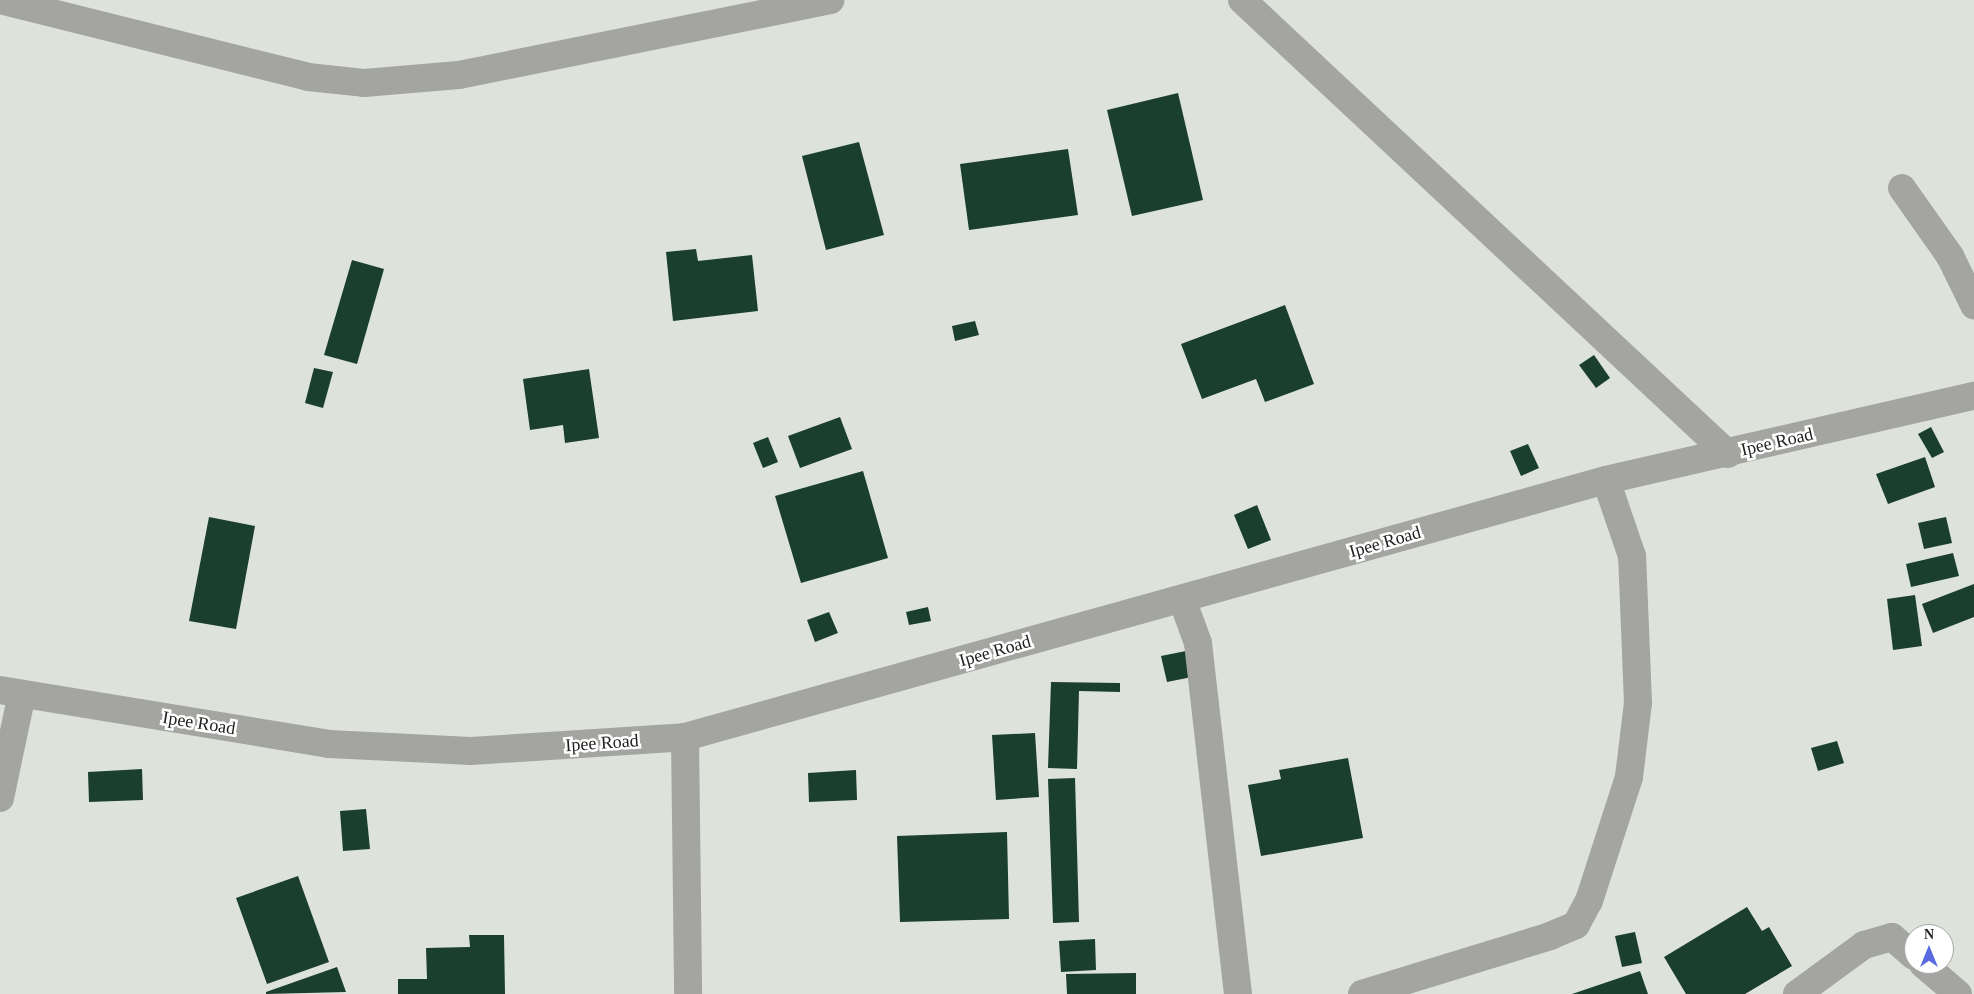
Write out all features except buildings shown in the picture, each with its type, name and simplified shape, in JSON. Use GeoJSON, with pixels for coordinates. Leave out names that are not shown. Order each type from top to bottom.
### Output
{"type":"FeatureCollection","features":[{"type":"Feature","properties":{"kind":"street"},"geometry":{"type":"LineString","coordinates":[[0,0],[308,77],[364,83],[458,75],[831,0]]}},
{"type":"Feature","properties":{"kind":"street"},"geometry":{"type":"LineString","coordinates":[[1242,0],[1728,454]]}},
{"type":"Feature","properties":{"kind":"street"},"geometry":{"type":"LineString","coordinates":[[1902,188],[1950,256],[1974,305]]}},
{"type":"Feature","properties":{"kind":"street","name":"Ipee Road"},"geometry":{"type":"LineString","coordinates":[[11,692],[329,744],[471,751],[685,737],[1606,480],[1728,454],[1974,396]]}},
{"type":"Feature","properties":{"kind":"street"},"geometry":{"type":"LineString","coordinates":[[1362,994],[1559,932],[1576,925],[1590,901],[1629,777],[1638,703],[1632,556],[1606,480]]}},
{"type":"Feature","properties":{"kind":"street"},"geometry":{"type":"LineString","coordinates":[[1182,598],[1198,643],[1238,994]]}},
{"type":"Feature","properties":{"kind":"street"},"geometry":{"type":"LineString","coordinates":[[0,798],[11,692]]}},
{"type":"Feature","properties":{"kind":"street"},"geometry":{"type":"LineString","coordinates":[[685,737],[688,994]]}},
{"type":"Feature","properties":{"kind":"street"},"geometry":{"type":"LineString","coordinates":[[1797,994],[1864,945],[1892,937],[1904,947]]}},
{"type":"Feature","properties":{"kind":"street"},"geometry":{"type":"LineString","coordinates":[[1935,974],[1958,994]]}}]}
